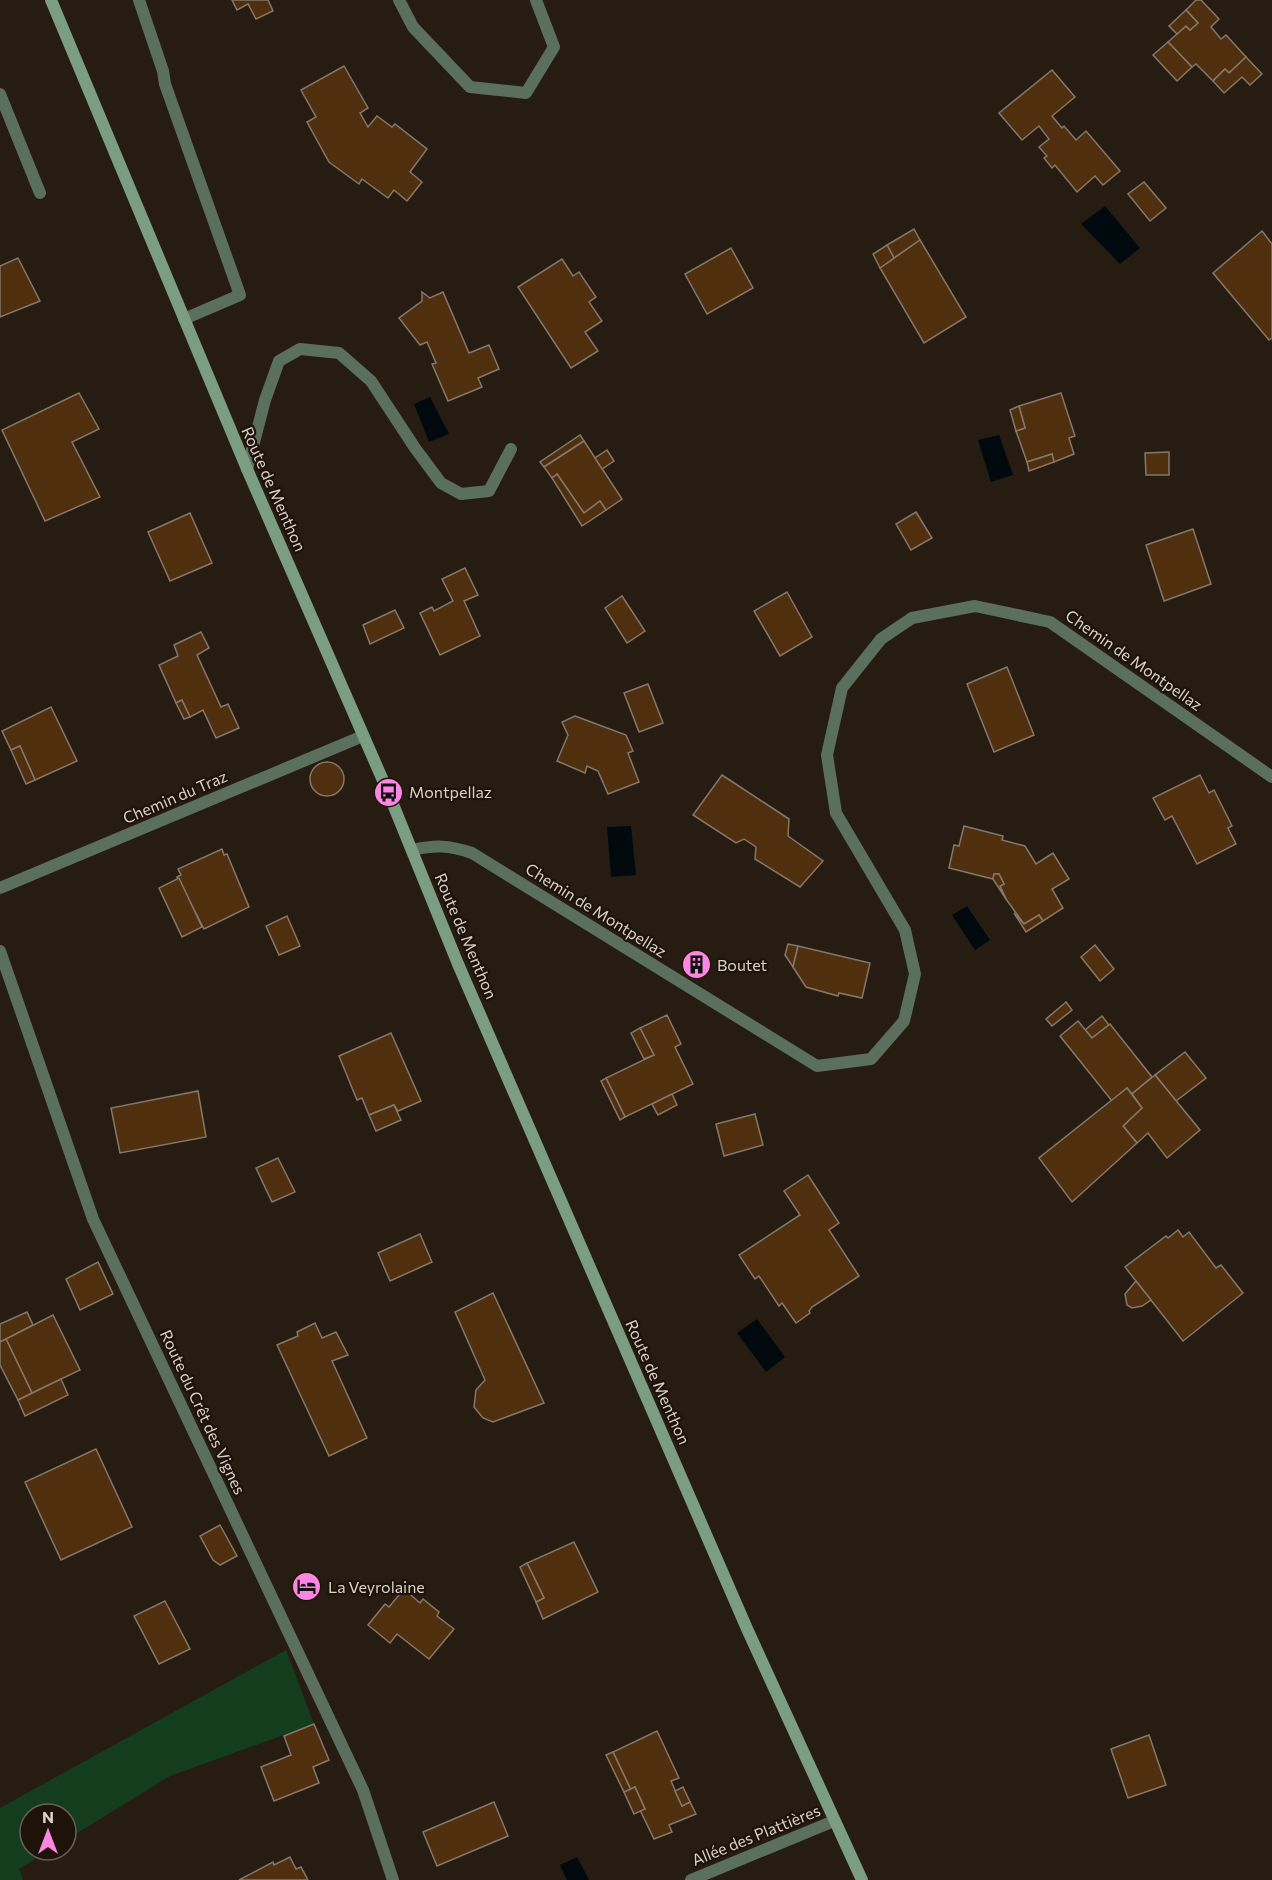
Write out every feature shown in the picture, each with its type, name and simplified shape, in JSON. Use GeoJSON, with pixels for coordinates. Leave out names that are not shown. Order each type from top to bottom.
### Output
{"type":"FeatureCollection","features":[{"type":"Feature","properties":{"kind":"main road","name":"Route de Menthon"},"geometry":{"type":"LineString","coordinates":[[51,0],[247,470],[412,850],[482,1018],[748,1631],[862,1880]]}},
{"type":"Feature","properties":{"kind":"street"},"geometry":{"type":"LineString","coordinates":[[140,0],[165,84],[240,295],[184,318]]}},
{"type":"Feature","properties":{"kind":"street"},"geometry":{"type":"LineString","coordinates":[[399,0],[412,27],[470,87],[526,93],[554,47],[536,0]]}},
{"type":"Feature","properties":{"kind":"street"},"geometry":{"type":"LineString","coordinates":[[0,94],[40,193]]}},
{"type":"Feature","properties":{"kind":"street"},"geometry":{"type":"LineString","coordinates":[[247,470],[265,400],[279,361],[300,349],[339,353],[371,381],[441,483],[461,494],[489,491],[511,449]]}},
{"type":"Feature","properties":{"kind":"street","name":"Chemin de Montpellaz"},"geometry":{"type":"LineString","coordinates":[[412,850],[433,845],[453,847],[471,853],[817,1065],[871,1059],[904,1021],[915,974],[905,930],[836,813],[827,755],[842,688],[881,639],[912,618],[975,606],[1050,622],[1272,777]]}},
{"type":"Feature","properties":{"kind":"street","name":"Chemin du Traz"},"geometry":{"type":"LineString","coordinates":[[0,888],[363,736]]}},
{"type":"Feature","properties":{"kind":"street","name":"Route du Crêt des Vignes"},"geometry":{"type":"LineString","coordinates":[[0,951],[93,1219],[363,1790],[393,1880]]}},
{"type":"Feature","properties":{"kind":"street","name":"Allée des Plattières"},"geometry":{"type":"LineString","coordinates":[[691,1880],[834,1821]]}},
{"type":"Feature","properties":{"kind":"green space"},"geometry":{"type":"Polygon","coordinates":[[[286,1650],[314,1724],[170,1776],[78,1833],[78,1802],[18,1802],[18,1862],[30,1862],[19,1869],[23,1880],[0,1880],[0,1808],[286,1650]]]}},
{"type":"Feature","properties":{"kind":"shaded area"},"geometry":{"type":"Polygon","coordinates":[[[1105,206],[1140,248],[1120,264],[1081,224],[1105,206]]]}},
{"type":"Feature","properties":{"kind":"shaded area"},"geometry":{"type":"Polygon","coordinates":[[[430,397],[449,434],[429,442],[414,404],[430,397]]]}},
{"type":"Feature","properties":{"kind":"shaded area"},"geometry":{"type":"Polygon","coordinates":[[[999,435],[1013,475],[991,482],[978,440],[999,435]]]}},
{"type":"Feature","properties":{"kind":"shaded area"},"geometry":{"type":"Polygon","coordinates":[[[631,826],[636,875],[611,877],[607,827],[631,826]]]}},
{"type":"Feature","properties":{"kind":"shaded area"},"geometry":{"type":"Polygon","coordinates":[[[967,906],[990,940],[975,950],[952,915],[967,906]]]}},
{"type":"Feature","properties":{"kind":"shaded area"},"geometry":{"type":"Polygon","coordinates":[[[757,1319],[785,1357],[766,1372],[737,1333],[757,1319]]]}},
{"type":"Feature","properties":{"kind":"shaded area"},"geometry":{"type":"Polygon","coordinates":[[[577,1857],[589,1880],[567,1880],[560,1865],[577,1857]]]}},
{"type":"Feature","properties":{"kind":"building"},"geometry":{"type":"Polygon","coordinates":[[[232,0],[268,0],[273,11],[256,19],[248,4],[237,10],[232,0]]]}},
{"type":"Feature","properties":{"kind":"building"},"geometry":{"type":"Polygon","coordinates":[[[1196,0],[1201,0],[1219,19],[1211,27],[1221,39],[1226,35],[1246,57],[1229,73],[1225,69],[1213,81],[1196,64],[1192,67],[1168,42],[1186,26],[1190,30],[1198,23],[1186,10],[1196,0]]]}},
{"type":"Feature","properties":{"kind":"building"},"geometry":{"type":"Polygon","coordinates":[[[1186,10],[1198,23],[1190,30],[1186,26],[1177,34],[1169,26],[1186,10]]]}},
{"type":"Feature","properties":{"kind":"building"},"geometry":{"type":"Polygon","coordinates":[[[1168,42],[1192,67],[1177,81],[1153,55],[1168,42]]]}},
{"type":"Feature","properties":{"kind":"building"},"geometry":{"type":"Polygon","coordinates":[[[1246,57],[1262,74],[1250,85],[1242,77],[1224,93],[1213,81],[1225,69],[1229,73],[1246,57]]]}},
{"type":"Feature","properties":{"kind":"building"},"geometry":{"type":"Polygon","coordinates":[[[344,66],[368,108],[360,113],[368,127],[377,116],[392,127],[395,124],[427,149],[410,172],[422,182],[407,201],[394,190],[388,198],[362,179],[359,184],[329,162],[307,122],[316,117],[301,90],[344,66]]]}},
{"type":"Feature","properties":{"kind":"building"},"geometry":{"type":"Polygon","coordinates":[[[1052,70],[1075,97],[1052,116],[1076,140],[1086,131],[1120,171],[1103,185],[1095,176],[1077,192],[1055,165],[1052,168],[1044,158],[1047,156],[1039,147],[1049,139],[1039,126],[1022,140],[999,113],[1052,70]]]}},
{"type":"Feature","properties":{"kind":"building"},"geometry":{"type":"Polygon","coordinates":[[[1144,182],[1166,208],[1150,221],[1128,194],[1144,182]]]}},
{"type":"Feature","properties":{"kind":"building"},"geometry":{"type":"Polygon","coordinates":[[[914,229],[920,240],[894,258],[887,245],[914,229]]]}},
{"type":"Feature","properties":{"kind":"building"},"geometry":{"type":"Polygon","coordinates":[[[1262,231],[1272,244],[1272,338],[1269,340],[1213,273],[1262,231]]]}},
{"type":"Feature","properties":{"kind":"building"},"geometry":{"type":"Polygon","coordinates":[[[920,240],[966,317],[924,343],[880,268],[920,240]]]}},
{"type":"Feature","properties":{"kind":"building"},"geometry":{"type":"Polygon","coordinates":[[[887,245],[894,258],[880,268],[873,254],[887,245]]]}},
{"type":"Feature","properties":{"kind":"building"},"geometry":{"type":"Polygon","coordinates":[[[731,248],[753,288],[707,314],[685,274],[731,248]]]}},
{"type":"Feature","properties":{"kind":"building"},"geometry":{"type":"Polygon","coordinates":[[[18,258],[40,301],[0,317],[0,266],[18,258]]]}},
{"type":"Feature","properties":{"kind":"building"},"geometry":{"type":"Polygon","coordinates":[[[562,259],[573,276],[579,272],[596,297],[589,302],[602,321],[585,332],[598,351],[571,368],[518,287],[562,259]]]}},
{"type":"Feature","properties":{"kind":"building"},"geometry":{"type":"Polygon","coordinates":[[[422,292],[430,298],[443,292],[469,353],[489,345],[499,369],[478,378],[482,387],[448,401],[432,364],[436,363],[427,342],[420,345],[399,318],[422,301],[422,292]]]}},
{"type":"Feature","properties":{"kind":"building"},"geometry":{"type":"Polygon","coordinates":[[[79,393],[99,429],[72,442],[100,497],[45,521],[2,430],[79,393]]]}},
{"type":"Feature","properties":{"kind":"building"},"geometry":{"type":"Polygon","coordinates":[[[1061,393],[1075,436],[1069,438],[1074,454],[1054,462],[1052,454],[1027,462],[1016,431],[1025,428],[1019,406],[1061,393]]]}},
{"type":"Feature","properties":{"kind":"building"},"geometry":{"type":"Polygon","coordinates":[[[1019,406],[1025,428],[1016,431],[1010,410],[1019,406]]]}},
{"type":"Feature","properties":{"kind":"building"},"geometry":{"type":"Polygon","coordinates":[[[580,435],[584,441],[544,467],[540,462],[580,435]]]}},
{"type":"Feature","properties":{"kind":"building"},"geometry":{"type":"Polygon","coordinates":[[[584,441],[622,499],[606,510],[600,501],[584,513],[557,474],[552,478],[544,467],[584,441]]]}},
{"type":"Feature","properties":{"kind":"building"},"geometry":{"type":"Polygon","coordinates":[[[607,450],[614,461],[602,469],[595,458],[607,450]]]}},
{"type":"Feature","properties":{"kind":"building"},"geometry":{"type":"Polygon","coordinates":[[[1169,452],[1169,475],[1146,475],[1145,453],[1169,452]]]}},
{"type":"Feature","properties":{"kind":"building"},"geometry":{"type":"Polygon","coordinates":[[[1052,454],[1054,462],[1029,471],[1027,462],[1052,454]]]}},
{"type":"Feature","properties":{"kind":"building"},"geometry":{"type":"Polygon","coordinates":[[[557,474],[584,513],[600,501],[606,510],[582,526],[552,478],[557,474]]]}},
{"type":"Feature","properties":{"kind":"building"},"geometry":{"type":"Polygon","coordinates":[[[916,512],[932,538],[911,550],[896,524],[916,512]]]}},
{"type":"Feature","properties":{"kind":"building"},"geometry":{"type":"Polygon","coordinates":[[[190,513],[212,563],[170,581],[148,532],[190,513]]]}},
{"type":"Feature","properties":{"kind":"building"},"geometry":{"type":"Polygon","coordinates":[[[1193,529],[1211,584],[1164,601],[1146,545],[1193,529]]]}},
{"type":"Feature","properties":{"kind":"building"},"geometry":{"type":"Polygon","coordinates":[[[465,568],[478,595],[464,601],[480,636],[440,655],[420,613],[432,607],[434,611],[453,601],[442,579],[465,568]]]}},
{"type":"Feature","properties":{"kind":"building"},"geometry":{"type":"Polygon","coordinates":[[[787,592],[812,637],[780,656],[754,611],[787,592]]]}},
{"type":"Feature","properties":{"kind":"building"},"geometry":{"type":"Polygon","coordinates":[[[622,596],[645,631],[627,643],[605,608],[622,596]]]}},
{"type":"Feature","properties":{"kind":"building"},"geometry":{"type":"Polygon","coordinates":[[[395,610],[404,628],[370,644],[363,625],[395,610]]]}},
{"type":"Feature","properties":{"kind":"building"},"geometry":{"type":"Polygon","coordinates":[[[201,632],[209,648],[197,655],[221,707],[228,704],[239,728],[216,738],[203,710],[190,717],[182,700],[176,703],[159,665],[178,656],[174,645],[201,632]]]}},
{"type":"Feature","properties":{"kind":"building"},"geometry":{"type":"Polygon","coordinates":[[[1007,667],[1034,735],[994,752],[967,684],[1007,667]]]}},
{"type":"Feature","properties":{"kind":"building"},"geometry":{"type":"Polygon","coordinates":[[[648,684],[663,723],[639,732],[624,693],[648,684]]]}},
{"type":"Feature","properties":{"kind":"building"},"geometry":{"type":"Polygon","coordinates":[[[182,700],[190,717],[184,719],[176,703],[182,700]]]}},
{"type":"Feature","properties":{"kind":"building"},"geometry":{"type":"Polygon","coordinates":[[[51,707],[77,761],[35,780],[20,746],[11,750],[2,731],[51,707]]]}},
{"type":"Feature","properties":{"kind":"building"},"geometry":{"type":"Polygon","coordinates":[[[575,716],[626,735],[633,751],[628,753],[639,782],[608,794],[598,771],[587,766],[585,773],[557,761],[568,735],[562,722],[575,716]]]}},
{"type":"Feature","properties":{"kind":"building"},"geometry":{"type":"Polygon","coordinates":[[[20,746],[35,780],[26,784],[11,750],[20,746]]]}},
{"type":"Feature","properties":{"kind":"building"},"geometry":{"type":"Polygon","coordinates":[[[327,762],[339,767],[344,779],[339,791],[327,796],[315,791],[310,779],[315,767],[327,762]]]}},
{"type":"Feature","properties":{"kind":"building"},"geometry":{"type":"Polygon","coordinates":[[[722,775],[789,819],[788,836],[823,861],[800,887],[755,859],[756,847],[744,839],[736,843],[693,815],[722,775]]]}},
{"type":"Feature","properties":{"kind":"building"},"geometry":{"type":"Polygon","coordinates":[[[1200,775],[1209,793],[1214,790],[1232,826],[1228,828],[1236,844],[1197,864],[1172,816],[1165,820],[1153,798],[1200,775]]]}},
{"type":"Feature","properties":{"kind":"building"},"geometry":{"type":"Polygon","coordinates":[[[964,826],[1003,836],[1002,840],[1025,846],[1036,864],[1053,853],[1069,879],[1052,889],[1063,908],[1043,921],[1039,915],[1024,924],[1006,899],[1000,886],[1004,884],[999,874],[994,874],[993,879],[949,868],[954,845],[959,846],[964,826]]]}},
{"type":"Feature","properties":{"kind":"building"},"geometry":{"type":"Polygon","coordinates":[[[222,849],[224,855],[227,854],[249,907],[204,929],[177,877],[181,875],[178,869],[222,849]]]}},
{"type":"Feature","properties":{"kind":"building"},"geometry":{"type":"Polygon","coordinates":[[[994,874],[999,874],[1004,884],[1000,886],[1006,899],[993,879],[994,874]]]}},
{"type":"Feature","properties":{"kind":"building"},"geometry":{"type":"Polygon","coordinates":[[[179,878],[202,927],[182,937],[159,888],[179,878]]]}},
{"type":"Feature","properties":{"kind":"building"},"geometry":{"type":"Polygon","coordinates":[[[1014,913],[1024,924],[1039,915],[1043,921],[1026,932],[1014,913]]]}},
{"type":"Feature","properties":{"kind":"building"},"geometry":{"type":"Polygon","coordinates":[[[287,916],[300,946],[279,955],[266,926],[287,916]]]}},
{"type":"Feature","properties":{"kind":"building"},"geometry":{"type":"Polygon","coordinates":[[[788,944],[798,946],[793,967],[785,955],[788,944]]]}},
{"type":"Feature","properties":{"kind":"building"},"geometry":{"type":"Polygon","coordinates":[[[1095,945],[1114,969],[1100,981],[1081,957],[1095,945]]]}},
{"type":"Feature","properties":{"kind":"building"},"geometry":{"type":"Polygon","coordinates":[[[798,946],[870,963],[862,998],[839,993],[838,996],[806,987],[793,967],[798,946]]]}},
{"type":"Feature","properties":{"kind":"building","name":"Boutet"},"geometry":{"type":"Polygon","coordinates":[[[691,953],[709,964],[701,977],[683,965],[691,953]]]}},
{"type":"Feature","properties":{"kind":"building"},"geometry":{"type":"Polygon","coordinates":[[[1066,1002],[1072,1010],[1052,1026],[1046,1019],[1066,1002]]]}},
{"type":"Feature","properties":{"kind":"building"},"geometry":{"type":"Polygon","coordinates":[[[667,1015],[681,1044],[675,1047],[693,1084],[625,1117],[606,1078],[654,1055],[640,1028],[667,1015]]]}},
{"type":"Feature","properties":{"kind":"building"},"geometry":{"type":"Polygon","coordinates":[[[1102,1016],[1109,1025],[1092,1038],[1085,1030],[1102,1016]]]}},
{"type":"Feature","properties":{"kind":"building"},"geometry":{"type":"Polygon","coordinates":[[[1078,1021],[1092,1038],[1110,1024],[1152,1077],[1132,1094],[1127,1088],[1112,1101],[1060,1036],[1078,1021]]]}},
{"type":"Feature","properties":{"kind":"building"},"geometry":{"type":"Polygon","coordinates":[[[640,1028],[654,1055],[644,1059],[631,1033],[640,1028]]]}},
{"type":"Feature","properties":{"kind":"building"},"geometry":{"type":"Polygon","coordinates":[[[391,1033],[421,1101],[398,1111],[394,1105],[369,1115],[362,1098],[357,1100],[339,1056],[391,1033]]]}},
{"type":"Feature","properties":{"kind":"building"},"geometry":{"type":"Polygon","coordinates":[[[1185,1052],[1206,1078],[1176,1101],[1155,1075],[1185,1052]]]}},
{"type":"Feature","properties":{"kind":"building"},"geometry":{"type":"Polygon","coordinates":[[[1155,1075],[1200,1130],[1167,1158],[1148,1133],[1137,1143],[1123,1126],[1142,1108],[1132,1094],[1155,1075]]]}},
{"type":"Feature","properties":{"kind":"building"},"geometry":{"type":"Polygon","coordinates":[[[606,1078],[625,1117],[620,1120],[601,1081],[606,1078]]]}},
{"type":"Feature","properties":{"kind":"building"},"geometry":{"type":"Polygon","coordinates":[[[1127,1088],[1142,1108],[1123,1126],[1137,1143],[1072,1202],[1039,1158],[1127,1088]]]}},
{"type":"Feature","properties":{"kind":"building"},"geometry":{"type":"Polygon","coordinates":[[[198,1091],[206,1137],[120,1153],[111,1108],[198,1091]]]}},
{"type":"Feature","properties":{"kind":"building"},"geometry":{"type":"Polygon","coordinates":[[[672,1094],[677,1105],[658,1115],[652,1104],[672,1094]]]}},
{"type":"Feature","properties":{"kind":"building"},"geometry":{"type":"Polygon","coordinates":[[[394,1105],[401,1120],[376,1131],[369,1115],[394,1105]]]}},
{"type":"Feature","properties":{"kind":"building"},"geometry":{"type":"Polygon","coordinates":[[[755,1114],[763,1145],[724,1156],[716,1124],[755,1114]]]}},
{"type":"Feature","properties":{"kind":"building"},"geometry":{"type":"Polygon","coordinates":[[[278,1158],[295,1192],[272,1202],[256,1168],[278,1158]]]}},
{"type":"Feature","properties":{"kind":"building"},"geometry":{"type":"Polygon","coordinates":[[[808,1175],[839,1223],[829,1230],[859,1276],[812,1307],[810,1313],[796,1323],[782,1303],[779,1306],[759,1276],[755,1279],[739,1255],[800,1215],[784,1191],[808,1175]]]}},
{"type":"Feature","properties":{"kind":"building"},"geometry":{"type":"Polygon","coordinates":[[[1178,1230],[1183,1237],[1189,1232],[1216,1268],[1221,1265],[1243,1293],[1183,1341],[1125,1267],[1166,1236],[1168,1238],[1178,1230]]]}},
{"type":"Feature","properties":{"kind":"building"},"geometry":{"type":"Polygon","coordinates":[[[420,1234],[432,1262],[390,1281],[378,1253],[420,1234]]]}},
{"type":"Feature","properties":{"kind":"building"},"geometry":{"type":"Polygon","coordinates":[[[98,1262],[113,1294],[80,1310],[66,1279],[98,1262]]]}},
{"type":"Feature","properties":{"kind":"building"},"geometry":{"type":"Polygon","coordinates":[[[1136,1281],[1151,1300],[1142,1306],[1132,1308],[1127,1305],[1125,1294],[1136,1281]]]}},
{"type":"Feature","properties":{"kind":"building"},"geometry":{"type":"Polygon","coordinates":[[[493,1293],[544,1403],[493,1422],[483,1418],[474,1407],[476,1390],[485,1380],[455,1312],[493,1293]]]}},
{"type":"Feature","properties":{"kind":"building"},"geometry":{"type":"Polygon","coordinates":[[[27,1312],[33,1325],[0,1342],[0,1324],[27,1312]]]}},
{"type":"Feature","properties":{"kind":"building"},"geometry":{"type":"Polygon","coordinates":[[[53,1315],[80,1370],[32,1393],[6,1339],[53,1315]]]}},
{"type":"Feature","properties":{"kind":"building"},"geometry":{"type":"Polygon","coordinates":[[[315,1323],[322,1338],[336,1332],[348,1355],[332,1361],[367,1438],[329,1456],[277,1345],[298,1336],[297,1332],[315,1323]]]}},
{"type":"Feature","properties":{"kind":"building"},"geometry":{"type":"Polygon","coordinates":[[[6,1339],[32,1393],[18,1400],[0,1365],[0,1342],[6,1339]]]}},
{"type":"Feature","properties":{"kind":"building"},"geometry":{"type":"Polygon","coordinates":[[[61,1379],[68,1395],[25,1416],[18,1400],[61,1379]]]}},
{"type":"Feature","properties":{"kind":"building"},"geometry":{"type":"Polygon","coordinates":[[[96,1449],[132,1527],[61,1560],[25,1482],[96,1449]]]}},
{"type":"Feature","properties":{"kind":"building"},"geometry":{"type":"Polygon","coordinates":[[[220,1525],[237,1556],[220,1565],[213,1560],[200,1536],[220,1525]]]}},
{"type":"Feature","properties":{"kind":"building"},"geometry":{"type":"Polygon","coordinates":[[[574,1542],[598,1592],[543,1619],[536,1602],[544,1598],[527,1563],[574,1542]]]}},
{"type":"Feature","properties":{"kind":"building"},"geometry":{"type":"Polygon","coordinates":[[[527,1563],[544,1598],[536,1602],[520,1567],[527,1563]]]}},
{"type":"Feature","properties":{"kind":"building"},"geometry":{"type":"Polygon","coordinates":[[[404,1589],[420,1603],[423,1599],[439,1612],[437,1616],[454,1629],[429,1659],[397,1634],[390,1643],[368,1625],[385,1604],[389,1607],[404,1589]]]}},
{"type":"Feature","properties":{"kind":"building"},"geometry":{"type":"Polygon","coordinates":[[[165,1601],[190,1649],[159,1664],[134,1616],[165,1601]]]}},
{"type":"Feature","properties":{"kind":"building"},"geometry":{"type":"Polygon","coordinates":[[[314,1724],[329,1760],[313,1767],[319,1783],[274,1801],[261,1767],[291,1755],[284,1736],[314,1724]]]}},
{"type":"Feature","properties":{"kind":"building"},"geometry":{"type":"Polygon","coordinates":[[[657,1731],[679,1778],[671,1781],[682,1806],[690,1802],[696,1814],[669,1825],[672,1832],[654,1839],[640,1810],[645,1809],[635,1787],[631,1790],[613,1752],[657,1731]]]}},
{"type":"Feature","properties":{"kind":"building"},"geometry":{"type":"Polygon","coordinates":[[[1149,1735],[1166,1785],[1128,1798],[1111,1749],[1149,1735]]]}},
{"type":"Feature","properties":{"kind":"building"},"geometry":{"type":"Polygon","coordinates":[[[613,1752],[631,1790],[624,1792],[606,1755],[613,1752]]]}},
{"type":"Feature","properties":{"kind":"building"},"geometry":{"type":"Polygon","coordinates":[[[635,1787],[645,1809],[634,1814],[624,1792],[635,1787]]]}},
{"type":"Feature","properties":{"kind":"building"},"geometry":{"type":"Polygon","coordinates":[[[683,1787],[690,1802],[682,1806],[675,1791],[683,1787]]]}},
{"type":"Feature","properties":{"kind":"building"},"geometry":{"type":"Polygon","coordinates":[[[494,1802],[508,1836],[437,1866],[423,1832],[494,1802]]]}},
{"type":"Feature","properties":{"kind":"building"},"geometry":{"type":"Polygon","coordinates":[[[290,1857],[296,1869],[301,1867],[308,1880],[239,1880],[273,1862],[274,1865],[290,1857]]]}},
{"type":"Feature","properties":{"kind":"place","name":"Montpellaz"},"geometry":{"type":"Point","coordinates":[388,792]}},
{"type":"Feature","properties":{"kind":"place","name":"Boutet"},"geometry":{"type":"Point","coordinates":[696,965]}},
{"type":"Feature","properties":{"kind":"place","name":"La Veyrolaine"},"geometry":{"type":"Point","coordinates":[307,1587]}}]}
